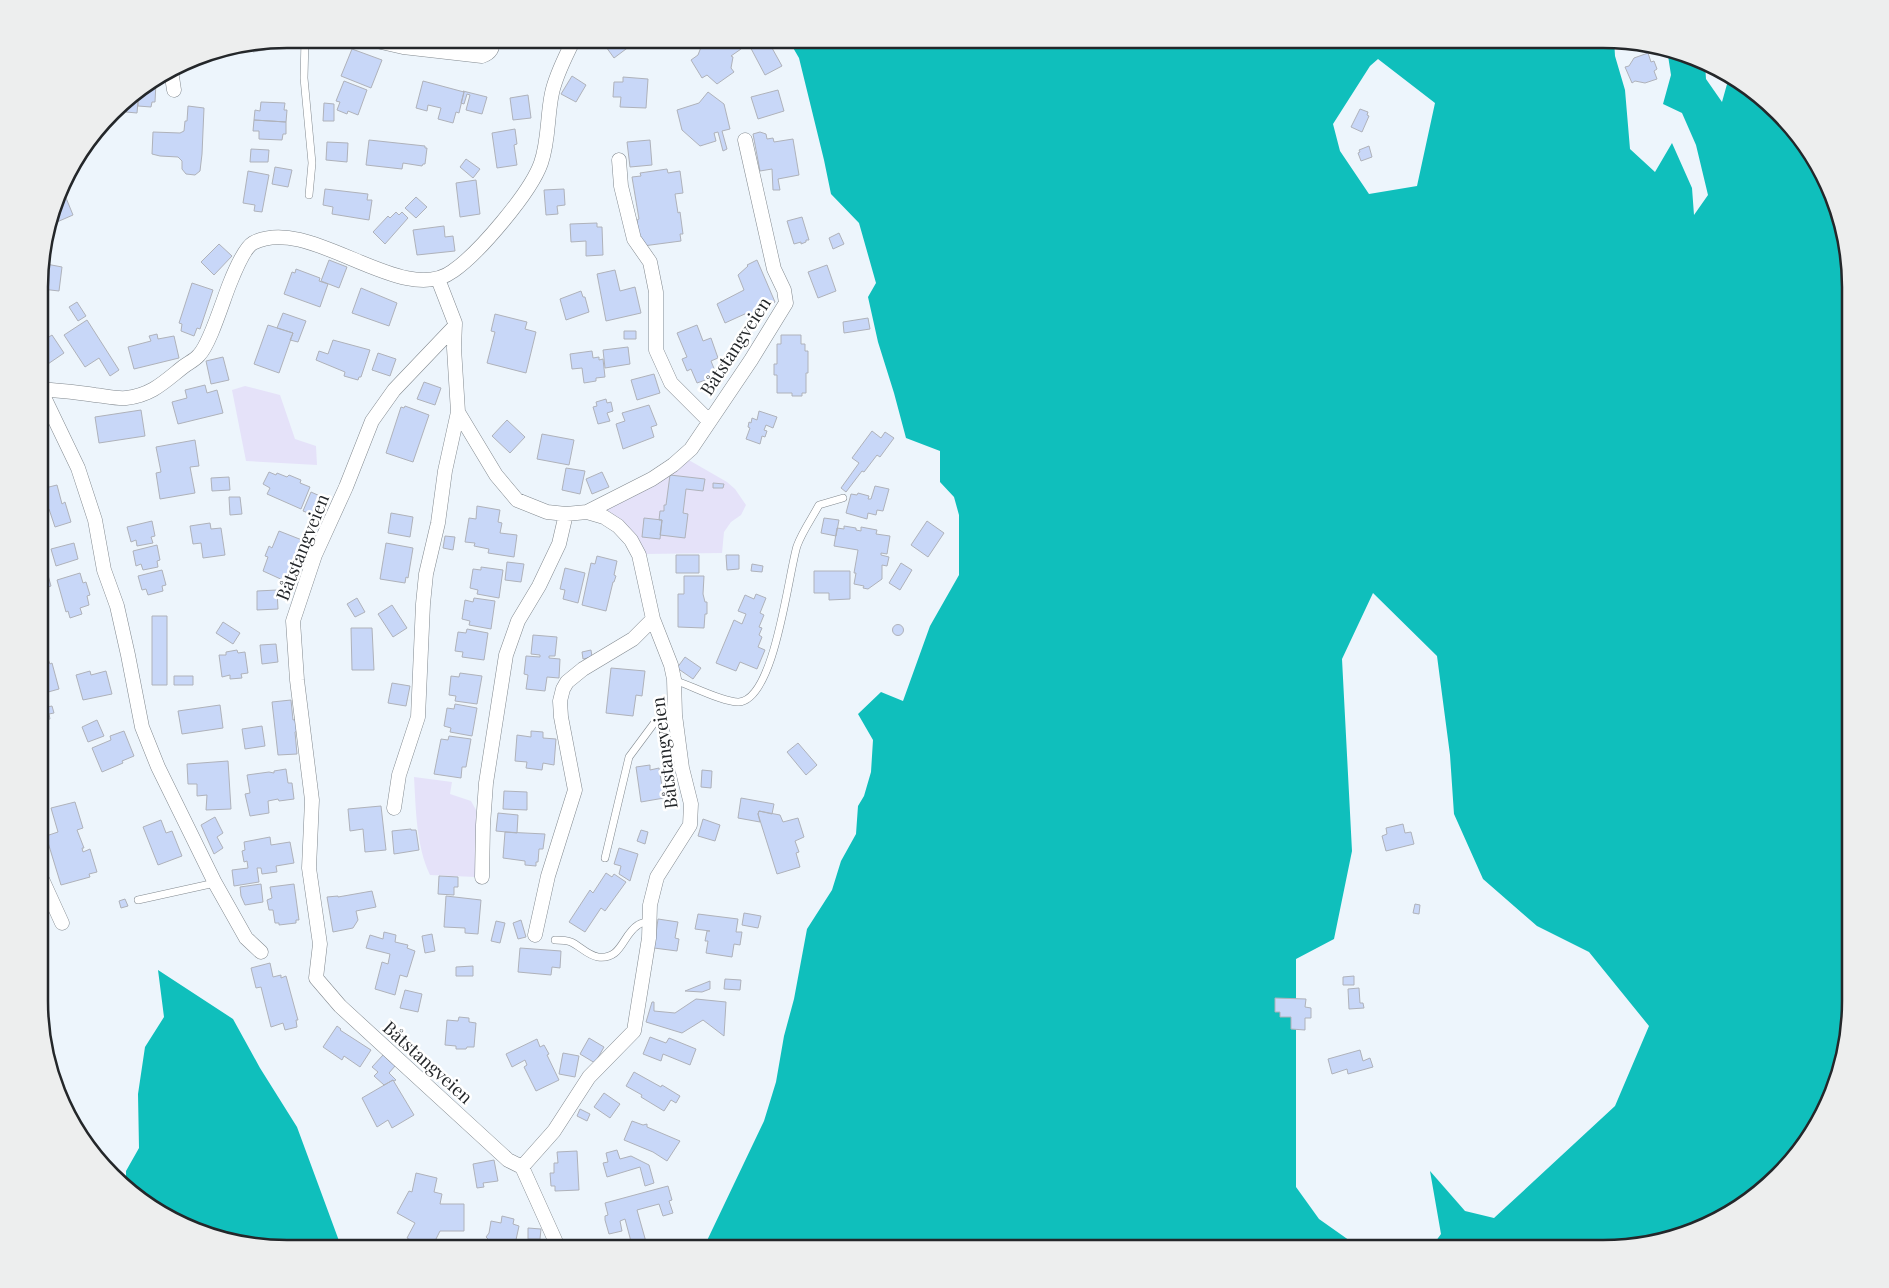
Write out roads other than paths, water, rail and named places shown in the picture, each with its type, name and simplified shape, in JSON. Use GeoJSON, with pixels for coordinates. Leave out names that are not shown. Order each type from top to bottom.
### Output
{"type":"FeatureCollection","features":[{"type":"Feature","properties":{"kind":"street"},"geometry":{"type":"LineString","coordinates":[[412,48],[482,56],[488,54],[491,48]]}},
{"type":"Feature","properties":{"kind":"street"},"geometry":{"type":"LineString","coordinates":[[48,391],[124,398],[156,390],[199,355],[206,343],[235,269],[250,244],[263,238],[290,237],[408,279],[423,281],[438,279],[456,270],[475,252],[534,179],[544,154],[552,91],[558,72],[570,48]]}},
{"type":"Feature","properties":{"kind":"street"},"geometry":{"type":"LineString","coordinates":[[172,77],[174,90]]}},
{"type":"Feature","properties":{"kind":"street","name":"Båtstangveien"},"geometry":{"type":"LineString","coordinates":[[438,279],[454,316],[458,412],[496,475],[517,500],[547,512],[566,514],[587,512],[652,479],[673,465],[691,449],[751,360],[786,303],[784,290],[774,269],[746,140]]}},
{"type":"Feature","properties":{"kind":"street"},"geometry":{"type":"LineString","coordinates":[[619,160],[621,186],[634,239],[650,262],[656,292],[656,350],[671,383],[709,421]]}},
{"type":"Feature","properties":{"kind":"street","name":"Båtstangveien"},"geometry":{"type":"LineString","coordinates":[[455,326],[394,390],[372,421],[346,487],[315,555],[293,621],[297,680],[308,756],[312,817],[309,868],[320,944],[316,978],[340,1006],[381,1045],[508,1160],[522,1167],[554,1131],[589,1077],[634,1031],[649,938],[650,905],[657,877],[690,825],[691,804],[682,768],[674,679],[671,665],[653,618],[639,555],[631,540],[618,526],[604,517],[587,512]]}},
{"type":"Feature","properties":{"kind":"street"},"geometry":{"type":"LineString","coordinates":[[48,405],[78,468],[95,520],[104,570],[117,606],[142,727],[158,767],[215,883],[246,938],[260,952]]}},
{"type":"Feature","properties":{"kind":"street"},"geometry":{"type":"LineString","coordinates":[[394,808],[399,775],[418,718],[426,574],[438,523],[444,471],[458,412]]}},
{"type":"Feature","properties":{"kind":"street"},"geometry":{"type":"LineString","coordinates":[[482,877],[486,782],[506,655],[518,621],[539,586],[559,544],[566,514]]}},
{"type":"Feature","properties":{"kind":"street"},"geometry":{"type":"LineString","coordinates":[[535,935],[548,876],[575,790],[561,717],[560,701],[563,689],[567,682],[583,669],[633,639],[653,618]]}},
{"type":"Feature","properties":{"kind":"street"},"geometry":{"type":"LineString","coordinates":[[48,892],[62,923]]}},
{"type":"Feature","properties":{"kind":"street"},"geometry":{"type":"LineString","coordinates":[[522,1167],[555,1240]]}},
{"type":"Feature","properties":{"kind":"lane"},"geometry":{"type":"LineString","coordinates":[[305,48],[304,78],[312,163],[309,195]]}},
{"type":"Feature","properties":{"kind":"lane"},"geometry":{"type":"LineString","coordinates":[[674,679],[733,701],[746,700],[754,694],[767,668],[779,635],[798,544],[819,505],[843,498]]}},
{"type":"Feature","properties":{"kind":"lane"},"geometry":{"type":"LineString","coordinates":[[605,858],[629,757],[656,722],[676,715]]}},
{"type":"Feature","properties":{"kind":"lane"},"geometry":{"type":"LineString","coordinates":[[138,900],[215,883]]}},
{"type":"Feature","properties":{"kind":"lane"},"geometry":{"type":"LineString","coordinates":[[555,940],[570,942],[596,957],[606,957],[621,948],[639,924],[650,922]]}},
{"type":"Feature","properties":{"kind":"water"},"geometry":{"type":"Polygon","coordinates":[[[793,48],[1615,48],[1625,90],[1630,149],[1655,172],[1672,143],[1692,188],[1694,215],[1708,195],[1696,145],[1682,113],[1663,104],[1671,75],[1668,57],[1705,71],[1706,79],[1722,102],[1727,83],[1772,117],[1792,141],[1817,181],[1829,209],[1837,240],[1841,270],[1842,1002],[1837,1048],[1829,1079],[1810,1121],[1772,1171],[1722,1209],[1680,1228],[1649,1236],[1619,1240],[1437,1240],[1441,1234],[1430,1171],[1465,1211],[1494,1218],[1615,1106],[1649,1026],[1589,952],[1537,926],[1483,879],[1454,814],[1450,755],[1437,656],[1373,593],[1342,659],[1352,851],[1334,939],[1296,959],[1296,1187],[1319,1219],[1349,1240],[707,1240],[764,1121],[776,1082],[807,929],[832,890],[841,861],[856,834],[858,806],[864,796],[871,772],[873,740],[858,714],[881,692],[903,701],[930,626],[959,575],[959,515],[954,497],[940,482],[940,451],[906,438],[878,342],[868,297],[876,283],[859,223],[831,194],[799,58],[793,48]],[[1378,59],[1370,66],[1333,124],[1340,151],[1369,194],[1417,186],[1435,103],[1378,59]]]}},
{"type":"Feature","properties":{"kind":"water"},"geometry":{"type":"Polygon","coordinates":[[[158,970],[233,1019],[260,1068],[297,1127],[339,1240],[270,1240],[240,1236],[209,1228],[167,1209],[126,1178],[126,1171],[139,1148],[138,1094],[145,1047],[164,1017],[158,970]]]}}]}
